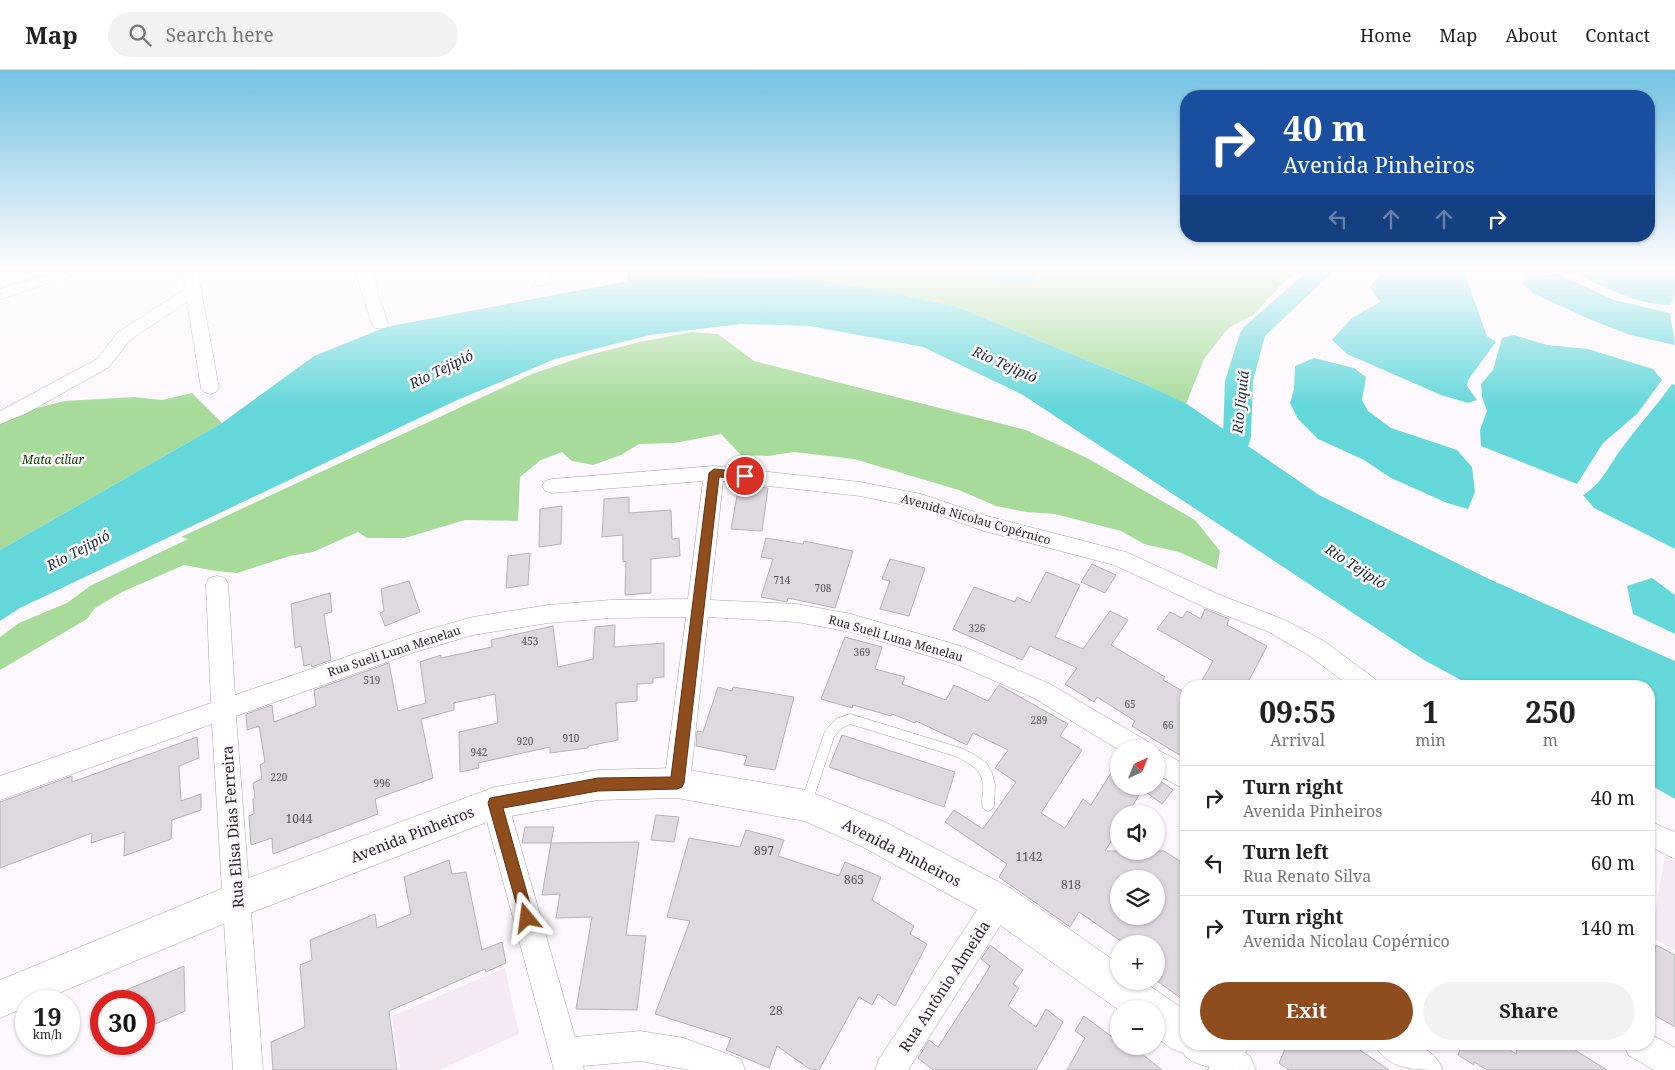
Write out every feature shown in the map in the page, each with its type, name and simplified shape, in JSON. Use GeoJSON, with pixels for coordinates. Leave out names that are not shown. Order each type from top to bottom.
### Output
{"type":"FeatureCollection","features":[{"type":"Feature","properties":{"kind":"street"},"geometry":{"type":"LineString","coordinates":[[0,418],[21,409],[103,363],[124,336],[156,315]]}},
{"type":"Feature","properties":{"kind":"street"},"geometry":{"type":"LineString","coordinates":[[196,315],[210,388]]}},
{"type":"Feature","properties":{"kind":"street"},"geometry":{"type":"LineString","coordinates":[[377,315],[380,324]]}},
{"type":"Feature","properties":{"kind":"street"},"geometry":{"type":"LineString","coordinates":[[677,783],[714,473]]}},
{"type":"Feature","properties":{"kind":"street","name":"Avenida Nicolau Copérnico"},"geometry":{"type":"LineString","coordinates":[[552,486],[714,473],[860,489],[921,501],[984,523],[1119,558],[1212,601],[1278,626],[1316,648],[1359,680]]}},
{"type":"Feature","properties":{"kind":"street","name":"Rua Elisa Dias Ferreira"},"geometry":{"type":"LineString","coordinates":[[217,584],[223,709],[238,900],[248,1070]]}},
{"type":"Feature","properties":{"kind":"street","name":"Rua Sueli Luna Menelau"},"geometry":{"type":"LineString","coordinates":[[0,788],[413,643],[474,626],[548,614],[611,609],[697,608],[797,613],[851,624],[964,656],[1042,691],[1123,740]]}},
{"type":"Feature","properties":{"kind":"street"},"geometry":{"type":"LineString","coordinates":[[1165,765],[1180,774]]}},
{"type":"Feature","properties":{"kind":"street","name":"Avenida Pinheiros"},"geometry":{"type":"LineString","coordinates":[[0,999],[238,900],[495,803],[598,785],[677,783],[806,806],[873,834],[999,902],[1137,1000]]}},
{"type":"Feature","properties":{"kind":"street"},"geometry":{"type":"LineString","coordinates":[[495,803],[567,1062],[640,1046],[684,1053],[730,1070]]}},
{"type":"Feature","properties":{"kind":"street"},"geometry":{"type":"LineString","coordinates":[[1655,836],[1675,846]]}},
{"type":"Feature","properties":{"kind":"street","name":"Rua Antônio Almeida"},"geometry":{"type":"LineString","coordinates":[[890,1070],[999,902]]}},
{"type":"Feature","properties":{"kind":"street"},"geometry":{"type":"LineString","coordinates":[[1165,1020],[1180,1031]]}},
{"type":"Feature","properties":{"kind":"street"},"geometry":{"type":"LineString","coordinates":[[1398,1050],[1428,1070]]}},
{"type":"Feature","properties":{"kind":"street"},"geometry":{"type":"LineString","coordinates":[[1649,1050],[1675,1065]]}},
{"type":"Feature","properties":{"kind":"lane"},"geometry":{"type":"LineString","coordinates":[[806,806],[829,735],[835,725],[843,720],[850,719],[961,753],[974,761],[985,770],[990,778],[988,805]]}},
{"type":"Feature","properties":{"kind":"shaded area"},"geometry":{"type":"Polygon","coordinates":[[[1665,856],[1675,861],[1675,950],[1655,939],[1655,914],[1665,856]]]}},
{"type":"Feature","properties":{"kind":"shaded area"},"geometry":{"type":"Polygon","coordinates":[[[505,968],[519,1034],[439,1070],[400,1070],[392,1016],[505,968]]]}},
{"type":"Feature","properties":{"kind":"green space"},"geometry":{"type":"Polygon","coordinates":[[[977,315],[1253,315],[1230,327],[1204,359],[1186,404],[1145,384],[977,315]]]}},
{"type":"Feature","properties":{"kind":"green space"},"geometry":{"type":"Polygon","coordinates":[[[692,332],[718,334],[754,361],[1026,430],[1087,458],[1195,520],[1220,551],[1217,569],[1179,552],[1144,544],[1121,531],[1055,514],[1026,512],[996,506],[959,490],[854,459],[794,452],[768,456],[741,455],[721,434],[675,443],[639,444],[621,455],[593,465],[572,461],[562,452],[541,460],[520,477],[518,521],[465,520],[405,538],[367,538],[358,532],[313,552],[290,556],[237,573],[184,565],[122,592],[95,608],[87,619],[0,670],[0,637],[19,623],[67,603],[90,586],[188,539],[181,537],[532,374],[585,356],[640,342],[692,332]]]}},
{"type":"Feature","properties":{"kind":"green space","name":"Mata ciliar"},"geometry":{"type":"Polygon","coordinates":[[[192,393],[222,423],[0,550],[0,417],[65,401],[134,397],[162,400],[192,393]]]}},
{"type":"Feature","properties":{"kind":"water","name":"Rio Tejipió"},"geometry":{"type":"Polygon","coordinates":[[[451,315],[977,315],[1145,384],[1187,404],[1319,495],[1489,579],[1675,661],[1675,799],[1655,787],[1655,680],[1461,680],[1424,660],[1023,395],[923,347],[810,326],[741,324],[650,335],[555,359],[455,401],[20,608],[0,621],[0,550],[222,423],[314,356],[386,327],[451,315]]]}},
{"type":"Feature","properties":{"kind":"water"},"geometry":{"type":"Polygon","coordinates":[[[1358,315],[1479,315],[1487,336],[1496,342],[1468,380],[1467,386],[1477,400],[1468,403],[1441,395],[1347,354],[1332,340],[1352,318],[1358,315]]]}},
{"type":"Feature","properties":{"kind":"water"},"geometry":{"type":"Polygon","coordinates":[[[1579,315],[1670,315],[1675,345],[1630,335],[1579,315]]]}},
{"type":"Feature","properties":{"kind":"water"},"geometry":{"type":"Polygon","coordinates":[[[1514,335],[1547,345],[1588,349],[1653,369],[1662,380],[1637,414],[1603,443],[1577,484],[1481,446],[1480,430],[1487,411],[1482,397],[1481,384],[1493,370],[1502,338],[1514,335]]]}},
{"type":"Feature","properties":{"kind":"water"},"geometry":{"type":"Polygon","coordinates":[[[1314,358],[1354,368],[1366,377],[1362,400],[1368,411],[1391,428],[1457,450],[1472,467],[1475,492],[1468,509],[1447,503],[1391,478],[1364,460],[1318,439],[1298,419],[1290,403],[1294,389],[1295,366],[1314,358]]]}},
{"type":"Feature","properties":{"kind":"water"},"geometry":{"type":"Polygon","coordinates":[[[1672,384],[1675,385],[1675,549],[1594,508],[1583,495],[1601,479],[1624,445],[1672,384]]]}},
{"type":"Feature","properties":{"kind":"water"},"geometry":{"type":"Polygon","coordinates":[[[1652,578],[1675,595],[1675,634],[1633,614],[1627,586],[1652,578]]]}},
{"type":"Feature","properties":{"kind":"building"},"geometry":{"type":"Polygon","coordinates":[[[739,485],[768,488],[762,531],[731,529],[739,485]]]}},
{"type":"Feature","properties":{"kind":"building"},"geometry":{"type":"Polygon","coordinates":[[[629,497],[629,513],[671,510],[672,539],[679,538],[680,556],[651,559],[651,593],[625,595],[626,561],[623,562],[623,535],[602,537],[604,499],[629,497]]]}},
{"type":"Feature","properties":{"kind":"building"},"geometry":{"type":"Polygon","coordinates":[[[562,506],[561,544],[539,547],[540,509],[562,506]]]}},
{"type":"Feature","properties":{"kind":"building"},"geometry":{"type":"Polygon","coordinates":[[[766,538],[803,544],[804,541],[853,551],[835,608],[788,598],[787,602],[761,597],[773,559],[761,557],[766,538]]]}},
{"type":"Feature","properties":{"kind":"building"},"geometry":{"type":"Polygon","coordinates":[[[530,553],[528,585],[506,588],[508,556],[530,553]]]}},
{"type":"Feature","properties":{"kind":"building"},"geometry":{"type":"Polygon","coordinates":[[[890,559],[925,568],[909,616],[880,609],[890,581],[882,579],[890,559]]]}},
{"type":"Feature","properties":{"kind":"building"},"geometry":{"type":"Polygon","coordinates":[[[1092,564],[1116,575],[1105,593],[1081,582],[1092,564]]]}},
{"type":"Feature","properties":{"kind":"building"},"geometry":{"type":"Polygon","coordinates":[[[1046,572],[1080,585],[1055,637],[1083,649],[1110,611],[1128,620],[1111,645],[1165,677],[1163,680],[1180,690],[1180,755],[1165,746],[1165,740],[1155,740],[1132,726],[1135,721],[1097,697],[1094,702],[1065,684],[1077,668],[1030,646],[1022,660],[953,629],[974,587],[1015,602],[1017,597],[1030,603],[1046,572]]]}},
{"type":"Feature","properties":{"kind":"building"},"geometry":{"type":"Polygon","coordinates":[[[409,581],[420,612],[385,626],[380,613],[384,611],[381,589],[409,581]]]}},
{"type":"Feature","properties":{"kind":"building"},"geometry":{"type":"Polygon","coordinates":[[[330,593],[332,612],[324,614],[331,660],[312,667],[311,664],[304,666],[301,646],[295,648],[291,604],[330,593]]]}},
{"type":"Feature","properties":{"kind":"building"},"geometry":{"type":"Polygon","coordinates":[[[1205,609],[1229,619],[1227,625],[1267,646],[1249,680],[1202,680],[1213,661],[1157,629],[1170,612],[1182,618],[1187,611],[1201,619],[1205,609]]]}},
{"type":"Feature","properties":{"kind":"building"},"geometry":{"type":"Polygon","coordinates":[[[615,625],[614,647],[664,643],[664,677],[653,678],[653,683],[637,684],[637,701],[616,703],[618,740],[588,746],[588,748],[550,753],[550,747],[478,763],[479,768],[460,772],[459,732],[498,723],[495,694],[454,703],[454,710],[421,719],[433,778],[375,799],[378,814],[273,854],[272,838],[251,845],[249,816],[254,814],[253,799],[255,798],[253,783],[262,779],[260,765],[265,762],[259,726],[247,730],[246,714],[272,705],[274,722],[316,706],[314,690],[389,663],[398,711],[426,703],[420,662],[441,655],[441,658],[492,647],[491,640],[553,626],[558,667],[593,659],[595,627],[615,625]]]}},
{"type":"Feature","properties":{"kind":"building"},"geometry":{"type":"Polygon","coordinates":[[[845,637],[882,647],[875,669],[905,677],[902,684],[946,700],[954,685],[988,701],[999,685],[1068,724],[1060,736],[1082,750],[1041,813],[1065,828],[1083,799],[1091,805],[1110,774],[1110,795],[1139,795],[1133,805],[1110,805],[1110,843],[1105,851],[1110,851],[1110,860],[1165,860],[1165,852],[1180,861],[1180,998],[1165,987],[1165,935],[1112,935],[1079,912],[1070,927],[999,877],[1007,864],[945,822],[954,810],[983,829],[1016,782],[995,768],[1008,750],[973,733],[967,745],[916,721],[915,723],[892,714],[891,716],[853,705],[852,708],[821,699],[845,637]]]}},
{"type":"Feature","properties":{"kind":"building"},"geometry":{"type":"Polygon","coordinates":[[[718,687],[732,691],[733,687],[794,697],[775,770],[744,765],[747,756],[696,746],[697,731],[703,732],[718,687]]]}},
{"type":"Feature","properties":{"kind":"building"},"geometry":{"type":"Polygon","coordinates":[[[842,735],[955,772],[944,807],[829,767],[842,735]]]}},
{"type":"Feature","properties":{"kind":"building"},"geometry":{"type":"Polygon","coordinates":[[[197,737],[199,758],[179,766],[181,801],[201,794],[201,810],[172,820],[171,839],[124,856],[125,832],[91,843],[92,833],[0,868],[0,802],[72,776],[72,782],[197,737]]]}},
{"type":"Feature","properties":{"kind":"building"},"geometry":{"type":"Polygon","coordinates":[[[1165,784],[1173,790],[1162,804],[1150,795],[1165,795],[1165,784]]]}},
{"type":"Feature","properties":{"kind":"building"},"geometry":{"type":"Polygon","coordinates":[[[656,815],[679,817],[674,842],[651,840],[656,815]]]}},
{"type":"Feature","properties":{"kind":"building"},"geometry":{"type":"Polygon","coordinates":[[[525,827],[554,827],[551,843],[522,843],[525,827]]]}},
{"type":"Feature","properties":{"kind":"building"},"geometry":{"type":"Polygon","coordinates":[[[746,830],[784,840],[778,856],[839,876],[845,862],[881,877],[872,900],[914,926],[910,934],[927,944],[895,1006],[878,994],[872,1005],[859,997],[819,1070],[811,1070],[777,1046],[769,1068],[726,1050],[731,1038],[655,1014],[690,921],[667,917],[689,838],[740,847],[746,830]]]}},
{"type":"Feature","properties":{"kind":"building"},"geometry":{"type":"Polygon","coordinates":[[[639,842],[626,935],[646,936],[637,1010],[576,1009],[592,917],[556,918],[560,894],[542,895],[551,843],[639,842]]]}},
{"type":"Feature","properties":{"kind":"building"},"geometry":{"type":"Polygon","coordinates":[[[449,860],[452,874],[466,872],[482,950],[502,942],[506,963],[486,972],[485,969],[389,1011],[397,1070],[273,1070],[271,1042],[305,1027],[300,965],[312,960],[310,940],[375,914],[377,928],[411,914],[404,877],[449,860]]]}},
{"type":"Feature","properties":{"kind":"building"},"geometry":{"type":"Polygon","coordinates":[[[990,945],[1023,970],[1013,984],[1019,988],[1008,1006],[1036,1027],[1046,1009],[1063,1022],[1036,1070],[933,1070],[918,1058],[929,1040],[938,1047],[981,981],[990,966],[981,959],[990,945]]]}},
{"type":"Feature","properties":{"kind":"building"},"geometry":{"type":"Polygon","coordinates":[[[1656,945],[1675,955],[1675,1027],[1655,1015],[1656,945]]]}},
{"type":"Feature","properties":{"kind":"building"},"geometry":{"type":"Polygon","coordinates":[[[184,966],[185,1011],[155,1024],[155,990],[126,990],[184,966]]]}},
{"type":"Feature","properties":{"kind":"building"},"geometry":{"type":"Polygon","coordinates":[[[1084,1016],[1110,1035],[1110,1055],[1143,1055],[1162,1070],[1067,1070],[1085,1038],[1075,1031],[1084,1016]]]}},
{"type":"Feature","properties":{"kind":"building"},"geometry":{"type":"Polygon","coordinates":[[[1284,1050],[1360,1050],[1389,1070],[1289,1070],[1279,1063],[1284,1050]]]}},
{"type":"Feature","properties":{"kind":"building"},"geometry":{"type":"Polygon","coordinates":[[[1460,1050],[1510,1050],[1516,1054],[1517,1050],[1575,1050],[1607,1070],[1487,1070],[1474,1062],[1474,1065],[1458,1055],[1460,1050]]]}},
{"type":"Feature","properties":{"kind":"waterway","name":"Rio Jiquiá"},"geometry":{"type":"LineString","coordinates":[[1223,478],[1237,437],[1239,381],[1253,333],[1273,315]]}},
{"type":"Feature","properties":{"kind":"route"},"geometry":{"type":"LineString","coordinates":[[527,918],[495,803],[598,785],[677,783],[714,473],[745,476]]}}]}
